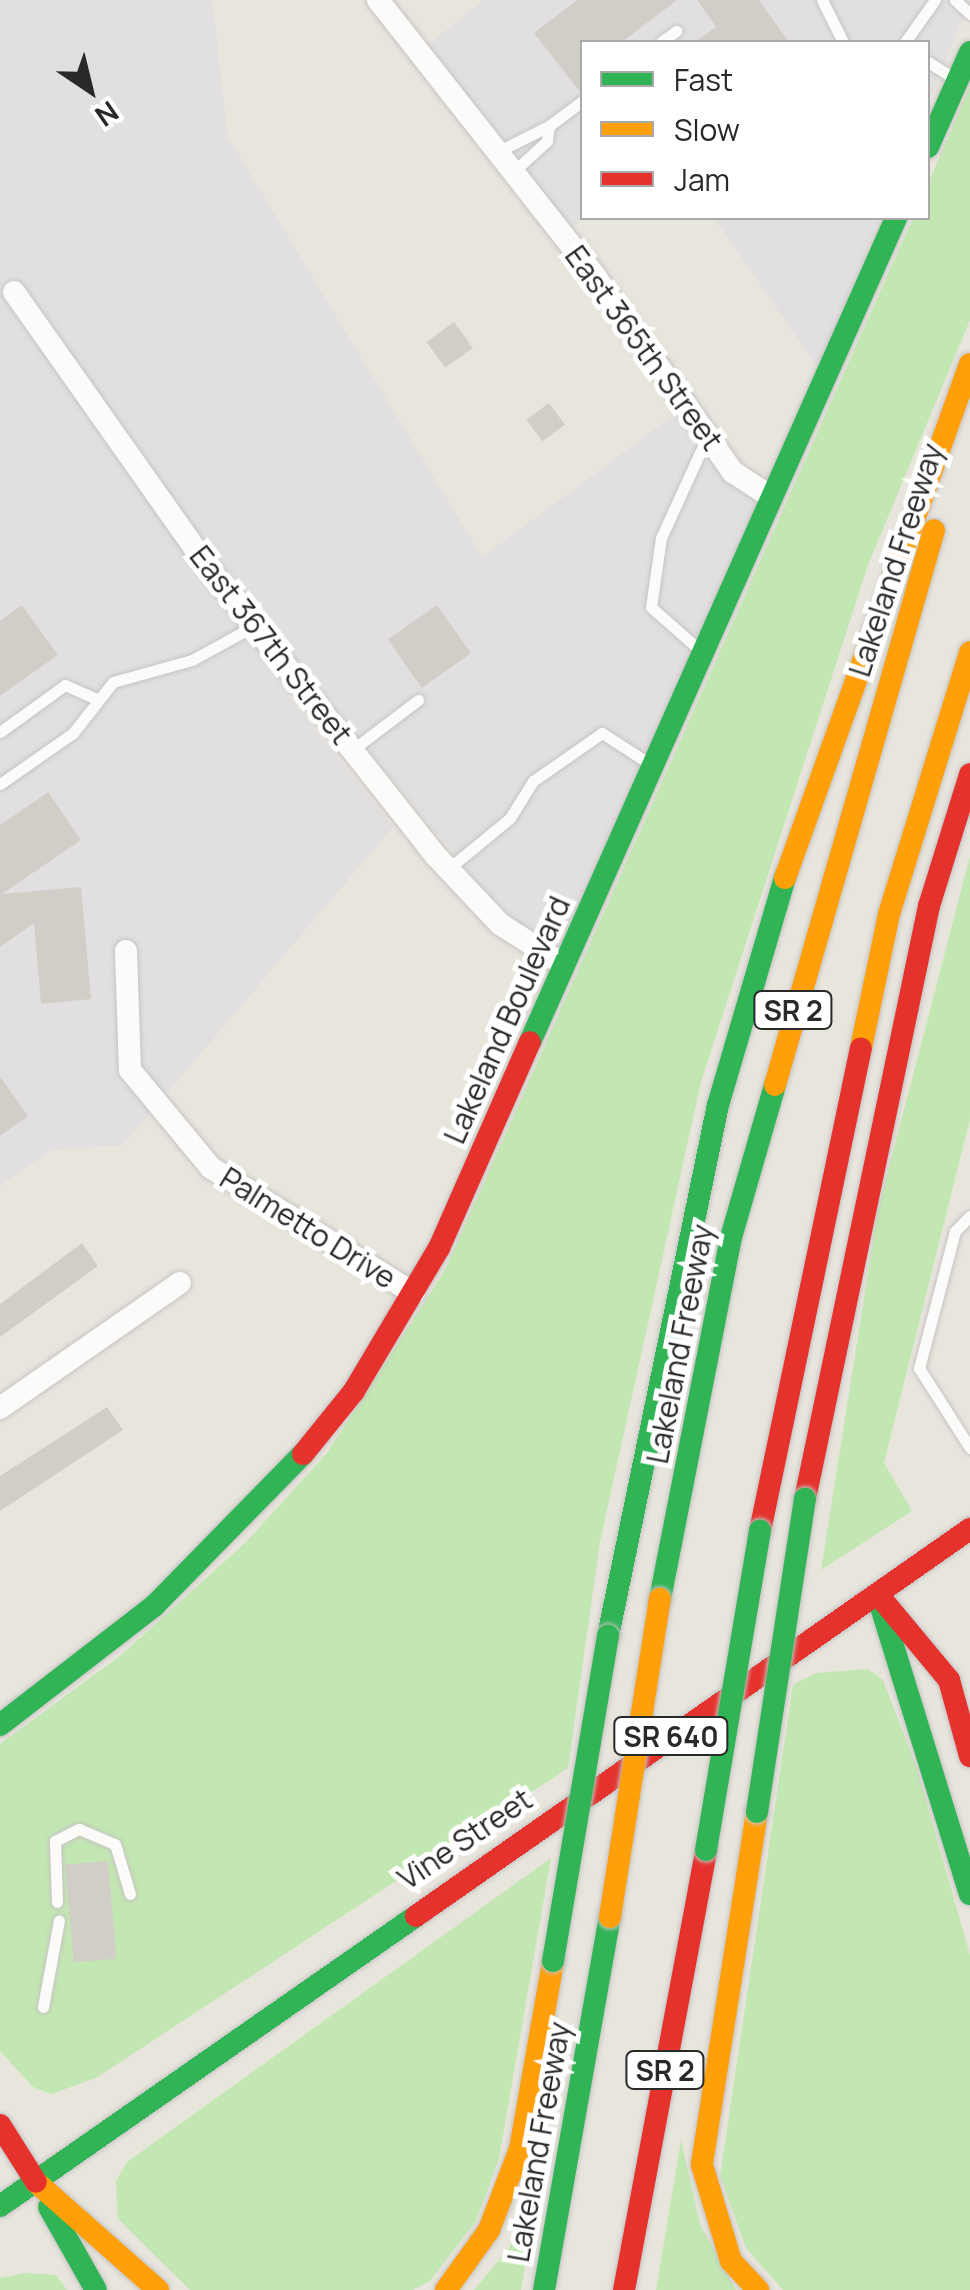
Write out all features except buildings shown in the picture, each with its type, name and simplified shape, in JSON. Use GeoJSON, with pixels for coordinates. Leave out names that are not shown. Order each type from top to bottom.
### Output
{"type":"FeatureCollection","features":[{"type":"Feature","properties":{"kind":"main road"},"geometry":{"type":"LineString","coordinates":[[930,143],[970,52]]}},
{"type":"Feature","properties":{"kind":"main road","name":"Lakeland Boulevard"},"geometry":{"type":"LineString","coordinates":[[0,1724],[154,1606],[258,1508],[354,1391],[413,1293],[564,965],[895,220]]}},
{"type":"Feature","properties":{"kind":"main road"},"geometry":{"type":"LineString","coordinates":[[446,2290],[490,2230],[520,2148],[608,1636],[724,1086],[799,830],[970,364]]}},
{"type":"Feature","properties":{"kind":"main road","name":"Lakeland Freeway"},"geometry":{"type":"LineString","coordinates":[[544,2290],[610,1917],[660,1599],[730,1241],[919,571],[970,433]]}},
{"type":"Feature","properties":{"kind":"main road","name":"SR 2"},"geometry":{"type":"LineString","coordinates":[[624,2290],[706,1850],[760,1530],[889,914],[970,652]]}},
{"type":"Feature","properties":{"kind":"main road"},"geometry":{"type":"LineString","coordinates":[[758,2290],[730,2262],[702,2165],[806,1499],[929,906],[970,774]]}},
{"type":"Feature","properties":{"kind":"main road","name":"Vine Street"},"geometry":{"type":"LineString","coordinates":[[0,2206],[970,1529]]}},
{"type":"Feature","properties":{"kind":"main road"},"geometry":{"type":"LineString","coordinates":[[877,1594],[949,1680],[970,1756]]}},
{"type":"Feature","properties":{"kind":"main road"},"geometry":{"type":"LineString","coordinates":[[877,1594],[970,1894]]}},
{"type":"Feature","properties":{"kind":"main road"},"geometry":{"type":"LineString","coordinates":[[0,2125],[96,2290]]}},
{"type":"Feature","properties":{"kind":"main road"},"geometry":{"type":"LineString","coordinates":[[36,2182],[158,2290]]}},
{"type":"Feature","properties":{"kind":"street","name":"East 365th Street"},"geometry":{"type":"LineString","coordinates":[[378,0],[513,172],[733,472],[771,497]]}},
{"type":"Feature","properties":{"kind":"street","name":"East 367th Street"},"geometry":{"type":"LineString","coordinates":[[7,286],[254,626],[448,869],[500,924],[564,965]]}},
{"type":"Feature","properties":{"kind":"street","name":"Palmetto Drive"},"geometry":{"type":"LineString","coordinates":[[126,951],[130,1070],[212,1168],[413,1293]]}},
{"type":"Feature","properties":{"kind":"street"},"geometry":{"type":"LineString","coordinates":[[0,1408],[180,1282]]}},
{"type":"Feature","properties":{"kind":"lane"},"geometry":{"type":"LineString","coordinates":[[822,0],[843,40]]}},
{"type":"Feature","properties":{"kind":"lane"},"geometry":{"type":"LineString","coordinates":[[906,40],[936,0]]}},
{"type":"Feature","properties":{"kind":"lane"},"geometry":{"type":"LineString","coordinates":[[955,0],[970,14]]}},
{"type":"Feature","properties":{"kind":"lane"},"geometry":{"type":"LineString","coordinates":[[664,40],[676,31]]}},
{"type":"Feature","properties":{"kind":"lane"},"geometry":{"type":"LineString","coordinates":[[930,63],[958,80]]}},
{"type":"Feature","properties":{"kind":"lane"},"geometry":{"type":"LineString","coordinates":[[497,152],[549,126],[580,103]]}},
{"type":"Feature","properties":{"kind":"lane"},"geometry":{"type":"LineString","coordinates":[[513,172],[547,141],[549,126]]}},
{"type":"Feature","properties":{"kind":"lane"},"geometry":{"type":"LineString","coordinates":[[703,652],[651,607],[660,538],[708,436]]}},
{"type":"Feature","properties":{"kind":"lane"},"geometry":{"type":"LineString","coordinates":[[0,784],[73,732],[113,682],[192,660],[254,626]]}},
{"type":"Feature","properties":{"kind":"lane"},"geometry":{"type":"LineString","coordinates":[[0,732],[65,686],[98,700]]}},
{"type":"Feature","properties":{"kind":"lane"},"geometry":{"type":"LineString","coordinates":[[352,750],[418,700]]}},
{"type":"Feature","properties":{"kind":"lane"},"geometry":{"type":"LineString","coordinates":[[448,869],[510,818],[533,780],[602,733],[653,766]]}},
{"type":"Feature","properties":{"kind":"lane"},"geometry":{"type":"LineString","coordinates":[[969,1444],[919,1368],[955,1231],[970,1216]]}},
{"type":"Feature","properties":{"kind":"lane"},"geometry":{"type":"LineString","coordinates":[[57,1902],[54,1842],[79,1829],[116,1844],[130,1894]]}},
{"type":"Feature","properties":{"kind":"lane"},"geometry":{"type":"LineString","coordinates":[[42,2007],[59,1920]]}},
{"type":"Feature","properties":{"kind":"shaded area"},"geometry":{"type":"Polygon","coordinates":[[[0,0],[212,0],[228,137],[482,557],[678,412],[724,478],[761,501],[558,951],[504,915],[313,683],[288,696],[393,827],[123,1145],[51,1150],[0,1186],[0,0]]]}},
{"type":"Feature","properties":{"kind":"shaded area"},"geometry":{"type":"Polygon","coordinates":[[[483,0],[970,0],[930,98],[930,40],[580,40],[581,220],[565,233],[423,49],[483,0]]]}},
{"type":"Feature","properties":{"kind":"shaded area"},"geometry":{"type":"Polygon","coordinates":[[[715,220],[879,220],[818,368],[715,220]]]}},
{"type":"Feature","properties":{"kind":"green space"},"geometry":{"type":"Polygon","coordinates":[[[970,87],[970,320],[868,565],[701,1082],[600,1542],[568,1768],[96,2078],[51,2094],[33,2087],[0,2051],[0,1744],[120,1656],[246,1542],[327,1453],[444,1272],[912,220],[930,220],[930,179],[970,87]]]}},
{"type":"Feature","properties":{"kind":"green space"},"geometry":{"type":"Polygon","coordinates":[[[970,856],[970,1119],[884,1463],[912,1511],[821,1570],[878,1210],[970,856]]]}},
{"type":"Feature","properties":{"kind":"green space"},"geometry":{"type":"Polygon","coordinates":[[[868,1669],[883,1680],[916,1766],[970,1955],[970,2290],[783,2290],[746,2248],[720,2176],[793,1685],[816,1673],[868,1669]]]}},
{"type":"Feature","properties":{"kind":"green space"},"geometry":{"type":"Polygon","coordinates":[[[551,1858],[499,2159],[476,2221],[430,2281],[413,2290],[190,2290],[118,2219],[116,2182],[127,2162],[551,1858]]]}},
{"type":"Feature","properties":{"kind":"green space"},"geometry":{"type":"Polygon","coordinates":[[[681,2140],[700,2224],[736,2290],[656,2290],[681,2140]]]}},
{"type":"Feature","properties":{"kind":"green space"},"geometry":{"type":"Polygon","coordinates":[[[539,2179],[521,2290],[474,2290],[509,2248],[539,2179]]]}},
{"type":"Feature","properties":{"kind":"green space"},"geometry":{"type":"Polygon","coordinates":[[[25,2273],[56,2275],[67,2290],[0,2290],[0,2278],[25,2273]]]}},
{"type":"Feature","properties":{"kind":"traffic: fast"},"geometry":{"type":"LineString","coordinates":[[930,142],[970,52]]}},
{"type":"Feature","properties":{"kind":"traffic: fast"},"geometry":{"type":"LineString","coordinates":[[530,1042],[895,220]]}},
{"type":"Feature","properties":{"kind":"traffic: fast"},"geometry":{"type":"LineString","coordinates":[[608,1636],[718,1105],[785,878]]}},
{"type":"Feature","properties":{"kind":"traffic: fast"},"geometry":{"type":"LineString","coordinates":[[660,1599],[730,1241],[775,1085]]}},
{"type":"Feature","properties":{"kind":"traffic: fast"},"geometry":{"type":"LineString","coordinates":[[0,1725],[154,1606],[303,1454]]}},
{"type":"Feature","properties":{"kind":"traffic: fast"},"geometry":{"type":"LineString","coordinates":[[757,1812],[805,1499]]}},
{"type":"Feature","properties":{"kind":"traffic: fast"},"geometry":{"type":"LineString","coordinates":[[706,1850],[760,1531]]}},
{"type":"Feature","properties":{"kind":"traffic: fast"},"geometry":{"type":"LineString","coordinates":[[877,1594],[970,1894]]}},
{"type":"Feature","properties":{"kind":"traffic: fast"},"geometry":{"type":"LineString","coordinates":[[553,1961],[608,1636]]}},
{"type":"Feature","properties":{"kind":"traffic: fast"},"geometry":{"type":"LineString","coordinates":[[0,2206],[416,1916]]}},
{"type":"Feature","properties":{"kind":"traffic: fast"},"geometry":{"type":"LineString","coordinates":[[544,2290],[610,1917]]}},
{"type":"Feature","properties":{"kind":"traffic: fast"},"geometry":{"type":"LineString","coordinates":[[49,2207],[96,2290]]}},
{"type":"Feature","properties":{"kind":"traffic: slow"},"geometry":{"type":"LineString","coordinates":[[785,878],[970,364]]}},
{"type":"Feature","properties":{"kind":"traffic: slow"},"geometry":{"type":"LineString","coordinates":[[775,1085],[934,530]]}},
{"type":"Feature","properties":{"kind":"traffic: slow"},"geometry":{"type":"LineString","coordinates":[[861,1048],[889,914],[970,652]]}},
{"type":"Feature","properties":{"kind":"traffic: slow"},"geometry":{"type":"LineString","coordinates":[[610,1917],[660,1599]]}},
{"type":"Feature","properties":{"kind":"traffic: slow"},"geometry":{"type":"LineString","coordinates":[[757,1812],[702,2165],[731,2261],[758,2290]]}},
{"type":"Feature","properties":{"kind":"traffic: slow"},"geometry":{"type":"LineString","coordinates":[[446,2290],[489,2230],[520,2149],[553,1961]]}},
{"type":"Feature","properties":{"kind":"traffic: slow"},"geometry":{"type":"LineString","coordinates":[[36,2182],[158,2290]]}},
{"type":"Feature","properties":{"kind":"traffic: jam"},"geometry":{"type":"LineString","coordinates":[[805,1499],[929,906],[970,774]]}},
{"type":"Feature","properties":{"kind":"traffic: jam"},"geometry":{"type":"LineString","coordinates":[[303,1454],[354,1391],[439,1248],[530,1042]]}},
{"type":"Feature","properties":{"kind":"traffic: jam"},"geometry":{"type":"LineString","coordinates":[[760,1531],[861,1048]]}},
{"type":"Feature","properties":{"kind":"traffic: jam"},"geometry":{"type":"LineString","coordinates":[[416,1916],[970,1529]]}},
{"type":"Feature","properties":{"kind":"traffic: jam"},"geometry":{"type":"LineString","coordinates":[[880,1597],[949,1680],[970,1756]]}},
{"type":"Feature","properties":{"kind":"traffic: jam"},"geometry":{"type":"LineString","coordinates":[[624,2290],[706,1850]]}},
{"type":"Feature","properties":{"kind":"traffic: jam"},"geometry":{"type":"LineString","coordinates":[[0,2125],[36,2182]]}}]}
